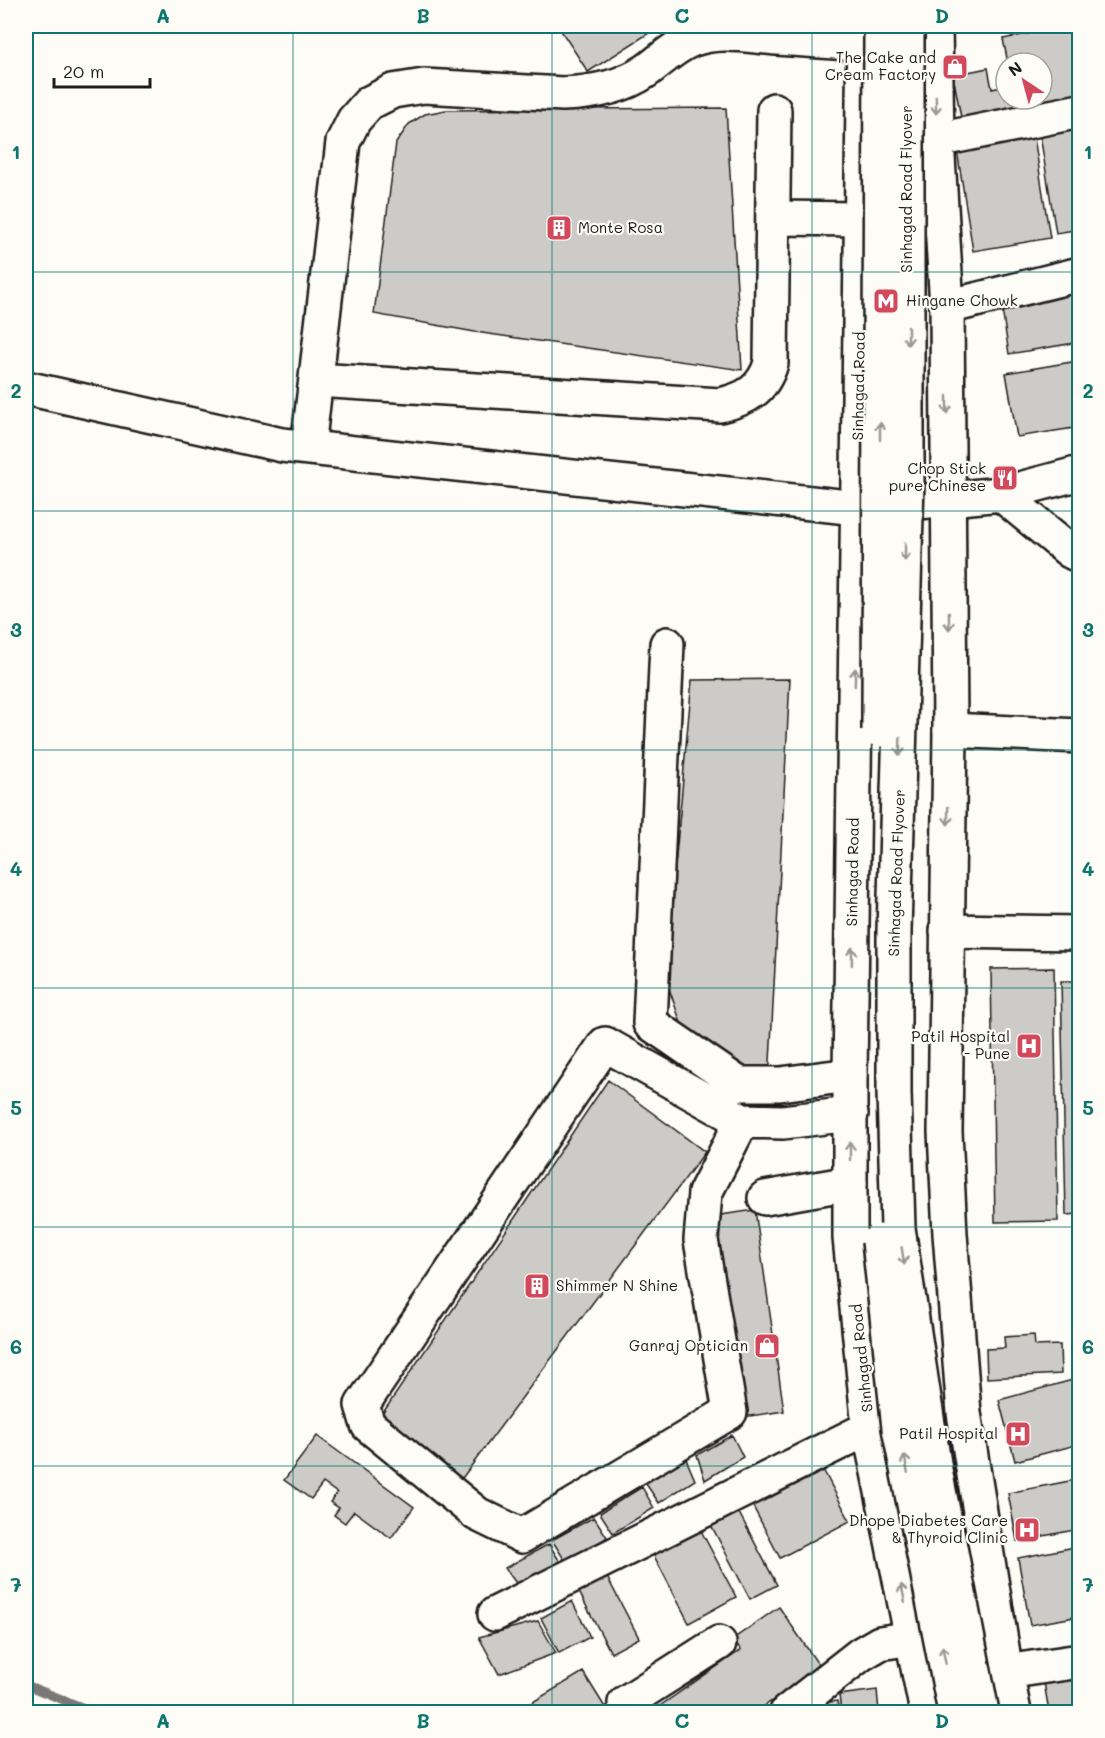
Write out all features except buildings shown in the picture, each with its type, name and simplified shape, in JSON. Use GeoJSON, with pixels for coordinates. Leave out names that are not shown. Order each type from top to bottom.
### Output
{"type":"FeatureCollection","features":[{"type":"Feature","properties":{"kind":"main road","name":"Sinhagad Road Flyover"},"geometry":{"type":"LineString","coordinates":[[907,26],[906,494],[894,931],[894,1093],[898,1228],[935,1470],[982,1713]]}},
{"type":"Feature","properties":{"kind":"main road"},"geometry":{"type":"LineString","coordinates":[[935,26],[937,141],[947,307],[950,730],[945,1132],[950,1234],[964,1413],[1014,1713]]}},
{"type":"Feature","properties":{"kind":"main road","name":"Sinhagad Road Flyover"},"geometry":{"type":"LineString","coordinates":[[870,32],[878,1233],[899,1428],[955,1713]]}},
{"type":"Feature","properties":{"kind":"main road"},"geometry":{"type":"LineString","coordinates":[[309,448],[343,142],[354,120],[369,103],[393,91],[424,86],[563,94],[603,89],[628,81],[691,40],[717,33],[870,32]]}},
{"type":"Feature","properties":{"kind":"main road","name":"Sinhagad Road"},"geometry":{"type":"LineString","coordinates":[[870,32],[861,219],[850,1238],[869,1428],[927,1713]]}},
{"type":"Feature","properties":{"kind":"main road"},"geometry":{"type":"LineString","coordinates":[[316,380],[720,405],[739,401],[755,391],[767,376],[771,363],[774,110]]}},
{"type":"Feature","properties":{"kind":"main road"},"geometry":{"type":"LineString","coordinates":[[937,141],[1080,111]]}},
{"type":"Feature","properties":{"kind":"main road"},"geometry":{"type":"LineString","coordinates":[[773,219],[861,219]]}},
{"type":"Feature","properties":{"kind":"main road"},"geometry":{"type":"LineString","coordinates":[[947,307],[1080,274]]}},
{"type":"Feature","properties":{"kind":"main road"},"geometry":{"type":"LineString","coordinates":[[26,388],[282,445],[857,508],[1001,494],[1080,473]]}},
{"type":"Feature","properties":{"kind":"main road"},"geometry":{"type":"LineString","coordinates":[[1001,494],[1070,551],[1080,556]]}},
{"type":"Feature","properties":{"kind":"main road"},"geometry":{"type":"LineString","coordinates":[[667,644],[650,1023],[739,1084],[780,1084],[850,1075]]}},
{"type":"Feature","properties":{"kind":"main road"},"geometry":{"type":"LineString","coordinates":[[950,730],[1080,736]]}},
{"type":"Feature","properties":{"kind":"main road"},"geometry":{"type":"LineString","coordinates":[[946,931],[1080,933]]}},
{"type":"Feature","properties":{"kind":"main road"},"geometry":{"type":"LineString","coordinates":[[742,1121],[705,1193],[701,1240],[730,1413],[522,1536],[477,1514],[368,1425],[362,1405],[605,1044],[742,1121],[783,1122],[851,1113]]}},
{"type":"Feature","properties":{"kind":"main road"},"geometry":{"type":"LineString","coordinates":[[765,1198],[850,1183]]}},
{"type":"Feature","properties":{"kind":"main road"},"geometry":{"type":"LineString","coordinates":[[495,1614],[869,1428]]}},
{"type":"Feature","properties":{"kind":"main road"},"geometry":{"type":"LineString","coordinates":[[787,1713],[861,1654],[880,1643],[912,1638]]}},
{"type":"Feature","properties":{"kind":"main road"},"geometry":{"type":"LineString","coordinates":[[631,1713],[625,1703],[719,1643]]}},
{"type":"Feature","properties":{"kind":"main road"},"geometry":{"type":"LineString","coordinates":[[1006,1672],[1080,1661]]}},
{"type":"Feature","properties":{"kind":"waterway"},"geometry":{"type":"LineString","coordinates":[[26,1685],[94,1712]]}},
{"type":"Feature","properties":{"kind":"place","name":"The Cake and Cream Factory"},"geometry":{"type":"Point","coordinates":[955,67]}},
{"type":"Feature","properties":{"kind":"place","name":"Monte Rosa"},"geometry":{"type":"Point","coordinates":[559,228]}},
{"type":"Feature","properties":{"kind":"place","name":"Hingane Chowk"},"geometry":{"type":"Point","coordinates":[886,301]}},
{"type":"Feature","properties":{"kind":"place","name":"Chop Stick pure Chinese"},"geometry":{"type":"Point","coordinates":[1005,478]}},
{"type":"Feature","properties":{"kind":"place","name":"Patil Hospital - Pune"},"geometry":{"type":"Point","coordinates":[1029,1046]}},
{"type":"Feature","properties":{"kind":"place","name":"Shimmer N Shine"},"geometry":{"type":"Point","coordinates":[537,1286]}},
{"type":"Feature","properties":{"kind":"place","name":"Ganraj Optician"},"geometry":{"type":"Point","coordinates":[767,1346]}},
{"type":"Feature","properties":{"kind":"place","name":"Patil Hospital"},"geometry":{"type":"Point","coordinates":[1018,1434]}},
{"type":"Feature","properties":{"kind":"place","name":"Dhope Diabetes Care & Thyroid Clinic"},"geometry":{"type":"Point","coordinates":[1027,1530]}}]}
